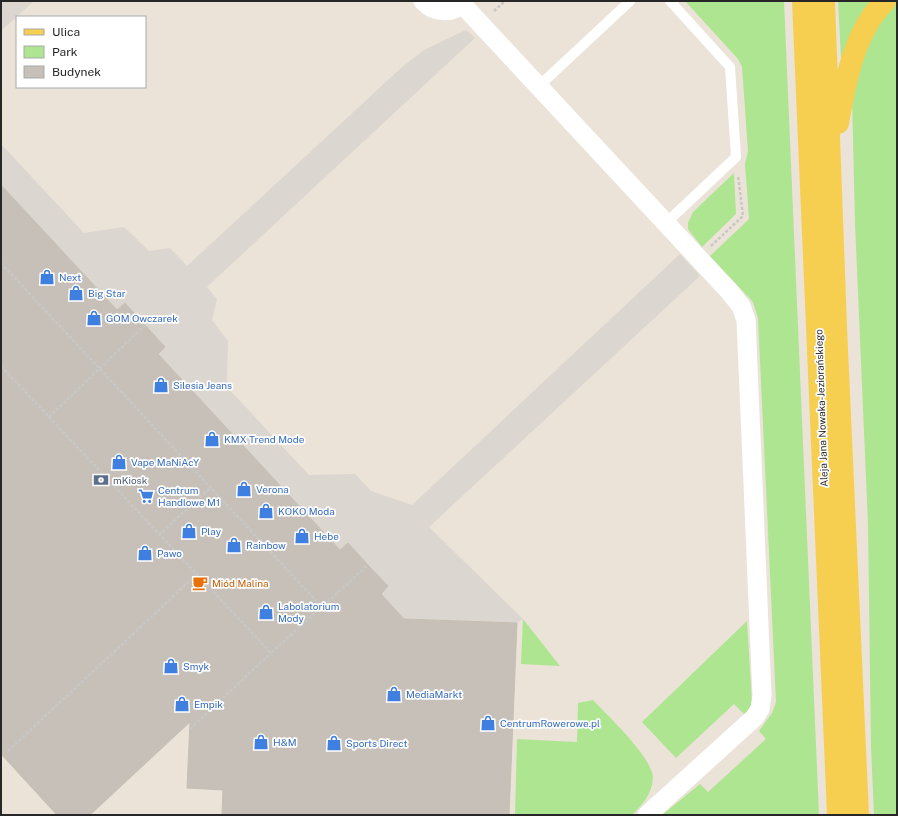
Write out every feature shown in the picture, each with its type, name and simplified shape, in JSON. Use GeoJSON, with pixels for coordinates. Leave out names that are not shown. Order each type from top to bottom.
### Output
{"type":"FeatureCollection","features":[{"type":"Feature","properties":{"kind":"main road","name":"Aleja Jana Nowaka-Jeziorańskiego"},"geometry":{"type":"LineString","coordinates":[[803,1],[837,809]]}},
{"type":"Feature","properties":{"kind":"main road","name":"Aleja Jana Nowaka-Jeziorańskiego"},"geometry":{"type":"LineString","coordinates":[[824,1],[836,327],[858,815]]}},
{"type":"Feature","properties":{"kind":"main road"},"geometry":{"type":"LineString","coordinates":[[831,166],[842,99],[849,68],[858,44],[870,21],[885,1]]}},
{"type":"Feature","properties":{"kind":"street"},"geometry":{"type":"LineString","coordinates":[[423,1],[431,8],[439,11],[447,11],[463,2],[741,306],[746,320],[762,696],[760,709],[755,717],[647,815]]}},
{"type":"Feature","properties":{"kind":"lane"},"geometry":{"type":"LineString","coordinates":[[539,86],[630,1]]}},
{"type":"Feature","properties":{"kind":"lane"},"geometry":{"type":"LineString","coordinates":[[666,223],[736,157],[730,67],[670,1]]}},
{"type":"Feature","properties":{"kind":"path"},"geometry":{"type":"LineString","coordinates":[[698,258],[743,216],[736,157]]}},
{"type":"Feature","properties":{"kind":"path"},"geometry":{"type":"LineString","coordinates":[[1,263],[98,369],[211,487],[322,607]]}},
{"type":"Feature","properties":{"kind":"path"},"geometry":{"type":"LineString","coordinates":[[49,417],[145,325]]}},
{"type":"Feature","properties":{"kind":"path"},"geometry":{"type":"LineString","coordinates":[[1,366],[271,653]]}},
{"type":"Feature","properties":{"kind":"path"},"geometry":{"type":"LineString","coordinates":[[159,535],[211,487]]}},
{"type":"Feature","properties":{"kind":"path"},"geometry":{"type":"LineString","coordinates":[[190,729],[368,564]]}},
{"type":"Feature","properties":{"kind":"path"},"geometry":{"type":"LineString","coordinates":[[8,752],[196,575]]}},
{"type":"Feature","properties":{"kind":"green space"},"geometry":{"type":"Polygon","coordinates":[[[685,1],[784,1],[819,815],[662,815],[700,784],[708,792],[766,739],[759,731],[772,713],[776,702],[758,318],[753,302],[710,256],[749,219],[745,164],[748,151],[742,67],[738,59],[685,1]]]}},
{"type":"Feature","properties":{"kind":"green space"},"geometry":{"type":"Polygon","coordinates":[[[838,1],[873,1],[853,31],[841,59],[838,1]]]}},
{"type":"Feature","properties":{"kind":"green space"},"geometry":{"type":"Polygon","coordinates":[[[897,1],[897,815],[874,815],[871,747],[868,524],[855,223],[852,99],[860,64],[872,33],[897,1]]]}},
{"type":"Feature","properties":{"kind":"green space"},"geometry":{"type":"Polygon","coordinates":[[[734,173],[736,214],[702,247],[688,229],[688,223],[693,212],[734,173]]]}},
{"type":"Feature","properties":{"kind":"green space"},"geometry":{"type":"Polygon","coordinates":[[[523,619],[560,666],[521,664],[523,619]]]}},
{"type":"Feature","properties":{"kind":"green space"},"geometry":{"type":"Polygon","coordinates":[[[747,621],[752,703],[745,715],[734,704],[676,758],[642,722],[747,621]]]}},
{"type":"Feature","properties":{"kind":"green space"},"geometry":{"type":"Polygon","coordinates":[[[593,700],[638,748],[646,759],[653,778],[649,794],[632,815],[515,815],[517,739],[577,742],[578,703],[593,700]]]}},
{"type":"Feature","properties":{"kind":"shaded area"},"geometry":{"type":"Polygon","coordinates":[[[1,1],[34,1],[16,16],[1,31],[1,1]]]}},
{"type":"Feature","properties":{"kind":"shaded area"},"geometry":{"type":"Polygon","coordinates":[[[466,30],[475,38],[207,287],[217,299],[212,320],[228,341],[227,387],[309,475],[355,474],[371,491],[412,505],[680,254],[700,276],[429,527],[523,619],[517,623],[404,619],[381,594],[388,586],[348,543],[340,550],[158,354],[165,347],[125,303],[117,310],[1,185],[1,144],[84,233],[124,227],[149,251],[170,248],[187,266],[402,67],[424,50],[466,30]]]}},
{"type":"Feature","properties":{"kind":"building","name":"Centrum Handlowe M1"},"geometry":{"type":"Polygon","coordinates":[[[1,185],[117,310],[125,303],[165,347],[158,354],[340,550],[348,543],[388,586],[381,594],[404,619],[517,623],[509,815],[222,815],[223,790],[187,788],[190,722],[90,815],[57,815],[1,754],[1,185]]]}},
{"type":"Feature","properties":{"kind":"place","name":"Next"},"geometry":{"type":"Point","coordinates":[47,277]}},
{"type":"Feature","properties":{"kind":"place","name":"Big Star"},"geometry":{"type":"Point","coordinates":[76,293]}},
{"type":"Feature","properties":{"kind":"place","name":"GOM Owczarek"},"geometry":{"type":"Point","coordinates":[94,318]}},
{"type":"Feature","properties":{"kind":"place","name":"Silesia Jeans"},"geometry":{"type":"Point","coordinates":[161,385]}},
{"type":"Feature","properties":{"kind":"place","name":"KMX Trend Mode"},"geometry":{"type":"Point","coordinates":[212,439]}},
{"type":"Feature","properties":{"kind":"place","name":"Vape MaNiAcY"},"geometry":{"type":"Point","coordinates":[119,462]}},
{"type":"Feature","properties":{"kind":"place","name":"mKiosk"},"geometry":{"type":"Point","coordinates":[101,480]}},
{"type":"Feature","properties":{"kind":"place","name":"Verona"},"geometry":{"type":"Point","coordinates":[244,489]}},
{"type":"Feature","properties":{"kind":"place","name":"Centrum Handlowe M1"},"geometry":{"type":"Point","coordinates":[146,496]}},
{"type":"Feature","properties":{"kind":"place","name":"KOKO Moda"},"geometry":{"type":"Point","coordinates":[266,511]}},
{"type":"Feature","properties":{"kind":"place","name":"Play"},"geometry":{"type":"Point","coordinates":[189,531]}},
{"type":"Feature","properties":{"kind":"place","name":"Hebe"},"geometry":{"type":"Point","coordinates":[302,536]}},
{"type":"Feature","properties":{"kind":"place","name":"Rainbow"},"geometry":{"type":"Point","coordinates":[234,545]}},
{"type":"Feature","properties":{"kind":"place","name":"Pawo"},"geometry":{"type":"Point","coordinates":[145,553]}},
{"type":"Feature","properties":{"kind":"place","name":"Miód Malina"},"geometry":{"type":"Point","coordinates":[200,583]}},
{"type":"Feature","properties":{"kind":"place","name":"Labolatorium Mody"},"geometry":{"type":"Point","coordinates":[266,612]}},
{"type":"Feature","properties":{"kind":"place","name":"Smyk"},"geometry":{"type":"Point","coordinates":[171,666]}},
{"type":"Feature","properties":{"kind":"place","name":"MediaMarkt"},"geometry":{"type":"Point","coordinates":[394,694]}},
{"type":"Feature","properties":{"kind":"place","name":"Empik"},"geometry":{"type":"Point","coordinates":[182,704]}},
{"type":"Feature","properties":{"kind":"place","name":"CentrumRowerowe.pl"},"geometry":{"type":"Point","coordinates":[488,723]}},
{"type":"Feature","properties":{"kind":"place","name":"H&M"},"geometry":{"type":"Point","coordinates":[261,742]}},
{"type":"Feature","properties":{"kind":"place","name":"Sports Direct"},"geometry":{"type":"Point","coordinates":[334,743]}}]}
